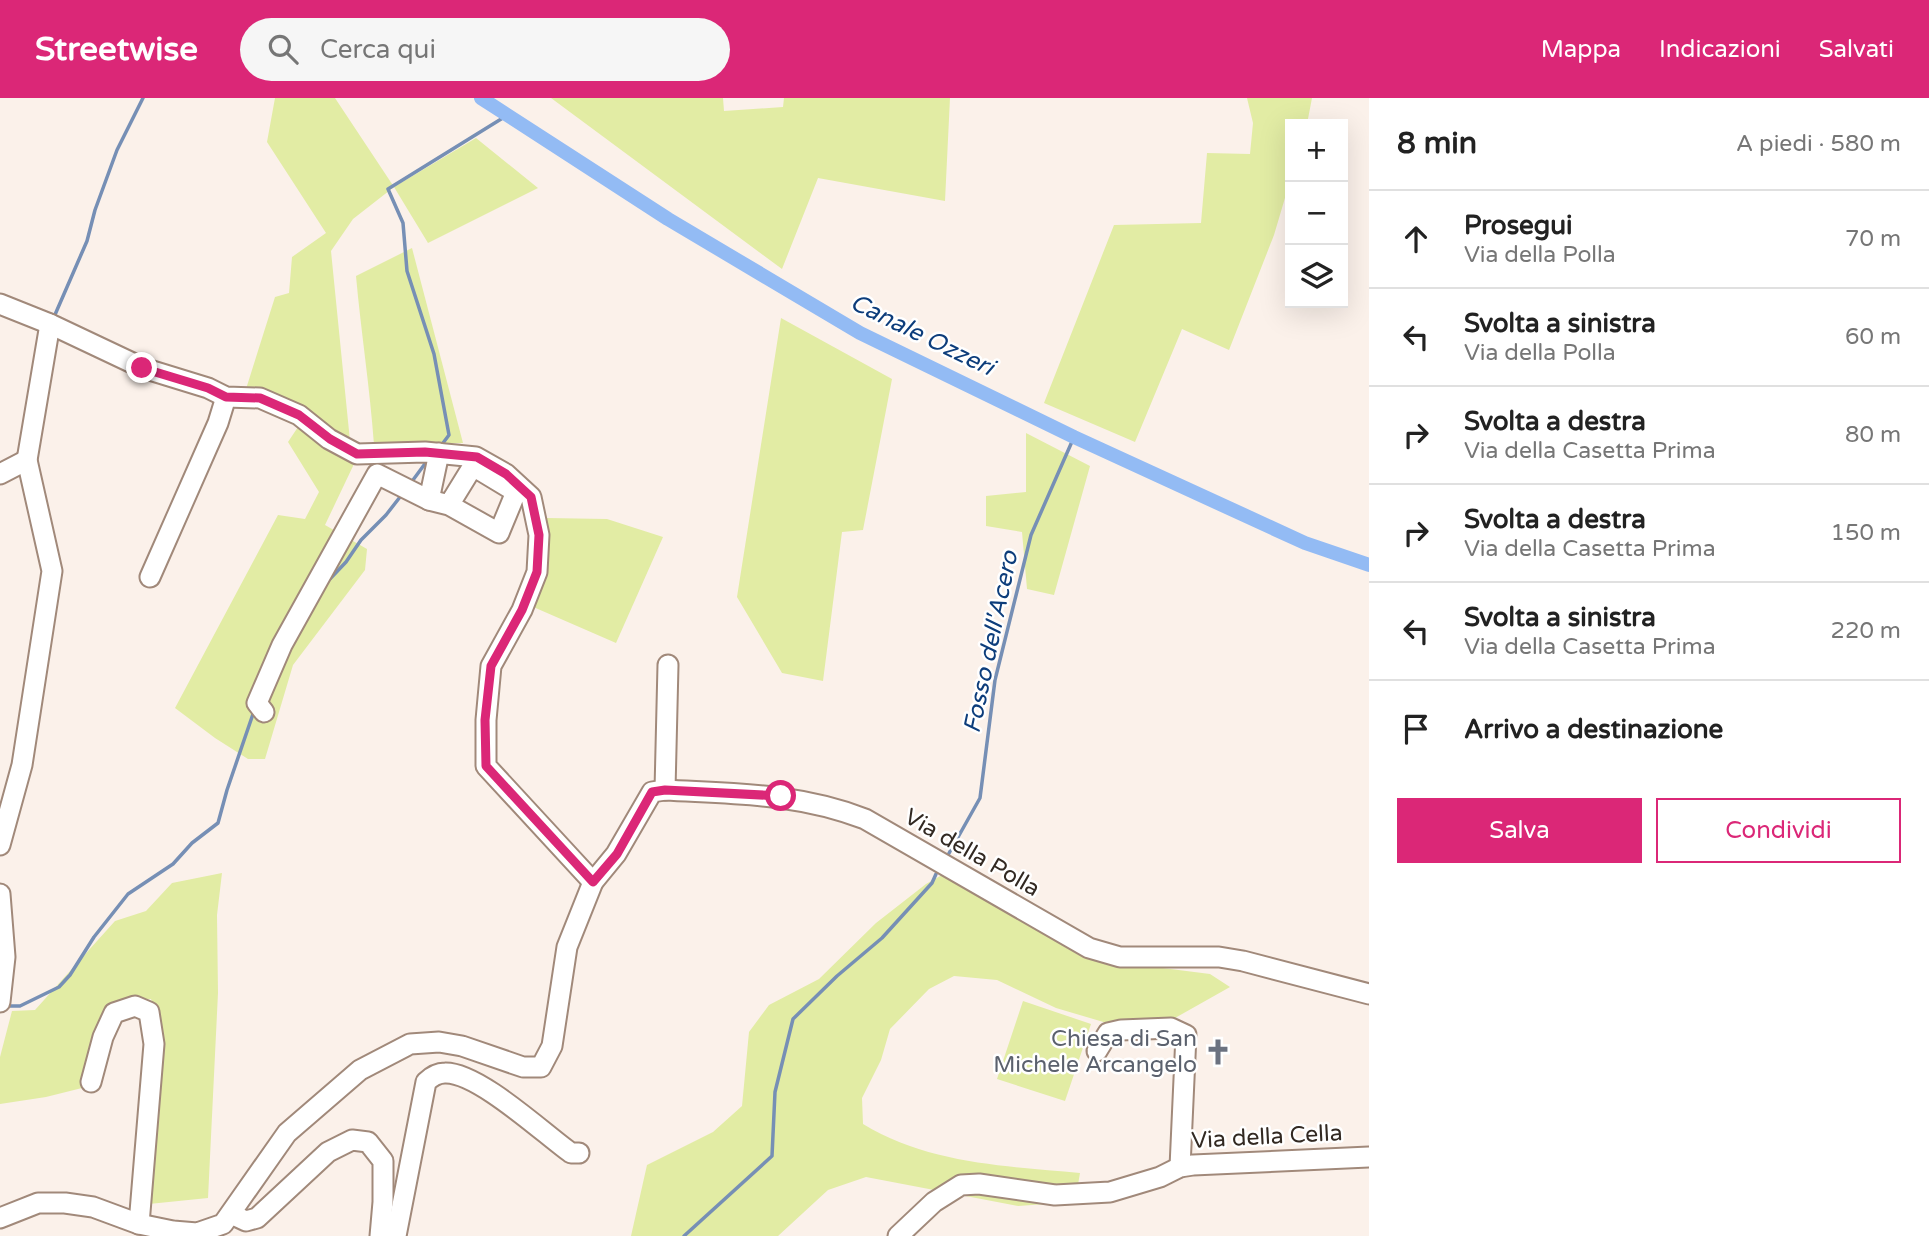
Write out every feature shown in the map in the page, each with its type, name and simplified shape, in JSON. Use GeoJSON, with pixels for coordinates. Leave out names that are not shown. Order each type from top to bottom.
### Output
{"type":"FeatureCollection","features":[{"type":"Feature","properties":{"kind":"street"},"geometry":{"type":"LineString","coordinates":[[0,304],[50,324],[142,368],[208,388],[226,397],[260,398],[299,415],[330,439],[357,454],[439,453],[477,457],[506,474],[531,497],[539,535],[537,572],[522,610],[491,666],[485,720],[486,766],[593,882]]}},
{"type":"Feature","properties":{"kind":"street"},"geometry":{"type":"LineString","coordinates":[[0,845],[22,765],[52,571],[27,460],[50,324]]}},
{"type":"Feature","properties":{"kind":"street"},"geometry":{"type":"LineString","coordinates":[[150,577],[218,423],[226,397]]}},
{"type":"Feature","properties":{"kind":"street"},"geometry":{"type":"LineString","coordinates":[[429,500],[439,453]]}},
{"type":"Feature","properties":{"kind":"street"},"geometry":{"type":"LineString","coordinates":[[0,474],[27,460]]}},
{"type":"Feature","properties":{"kind":"street"},"geometry":{"type":"LineString","coordinates":[[264,712],[257,703],[282,645],[377,474],[429,500],[449,505]]}},
{"type":"Feature","properties":{"kind":"street"},"geometry":{"type":"LineString","coordinates":[[2,1224],[38,1203],[65,1203],[93,1208],[139,1224],[197,1233],[223,1224],[287,1133],[360,1070],[410,1044],[439,1042],[462,1046],[523,1067],[541,1067],[552,1046],[567,947],[593,882],[617,854],[652,792],[665,790],[668,665]]}},
{"type":"Feature","properties":{"kind":"street","name":"Via della Polla"},"geometry":{"type":"LineString","coordinates":[[665,790],[781,796],[833,807],[865,819],[1090,948],[1120,957],[1219,957],[1369,994]]}},
{"type":"Feature","properties":{"kind":"street"},"geometry":{"type":"LineString","coordinates":[[0,894],[5,957],[0,1002]]}},
{"type":"Feature","properties":{"kind":"street"},"geometry":{"type":"LineString","coordinates":[[91,1082],[103,1037],[114,1013],[135,1006],[149,1012],[155,1044],[139,1224]]}},
{"type":"Feature","properties":{"kind":"street"},"geometry":{"type":"LineString","coordinates":[[1097,1051],[1108,1033],[1121,1030],[1171,1028],[1186,1035],[1181,1167]]}},
{"type":"Feature","properties":{"kind":"street"},"geometry":{"type":"LineString","coordinates":[[396,1236],[426,1082],[433,1075],[445,1073],[477,1083],[571,1153],[579,1153]]}},
{"type":"Feature","properties":{"kind":"street"},"geometry":{"type":"LineString","coordinates":[[231,1214],[246,1221],[257,1218],[328,1152],[352,1140],[368,1142],[383,1161],[380,1236]]}},
{"type":"Feature","properties":{"kind":"street","name":"Via della Cella"},"geometry":{"type":"LineString","coordinates":[[898,1236],[934,1202],[961,1185],[979,1184],[1055,1195],[1110,1192],[1160,1177],[1181,1167],[1369,1157]]}},
{"type":"Feature","properties":{"kind":"green space"},"geometry":{"type":"Polygon","coordinates":[[[275,98],[335,98],[394,187],[353,219],[331,251],[350,441],[319,423],[283,396],[246,389],[275,297],[289,293],[292,257],[326,233],[267,142],[275,98]]]}},
{"type":"Feature","properties":{"kind":"green space"},"geometry":{"type":"Polygon","coordinates":[[[551,98],[723,98],[724,111],[783,107],[784,98],[950,98],[945,201],[818,178],[782,269],[551,98]]]}},
{"type":"Feature","properties":{"kind":"green space"},"geometry":{"type":"Polygon","coordinates":[[[1247,98],[1312,98],[1308,119],[1285,119],[1285,198],[1274,235],[1229,350],[1182,329],[1135,442],[1044,403],[1114,225],[1201,223],[1207,153],[1250,154],[1253,123],[1247,98]]]}},
{"type":"Feature","properties":{"kind":"green space"},"geometry":{"type":"Polygon","coordinates":[[[476,138],[538,188],[428,243],[394,187],[476,138]]]}},
{"type":"Feature","properties":{"kind":"green space"},"geometry":{"type":"Polygon","coordinates":[[[412,248],[463,443],[374,445],[356,276],[412,248]]]}},
{"type":"Feature","properties":{"kind":"green space"},"geometry":{"type":"Polygon","coordinates":[[[781,318],[892,379],[863,530],[842,532],[823,681],[782,673],[737,597],[781,318]]]}},
{"type":"Feature","properties":{"kind":"green space"},"geometry":{"type":"Polygon","coordinates":[[[298,427],[354,464],[325,525],[367,549],[365,570],[293,665],[265,759],[248,759],[175,708],[278,515],[305,519],[319,492],[288,442],[298,427]]]}},
{"type":"Feature","properties":{"kind":"green space"},"geometry":{"type":"Polygon","coordinates":[[[1026,433],[1090,466],[1054,595],[1027,589],[1022,532],[986,526],[986,496],[1026,492],[1026,433]]]}},
{"type":"Feature","properties":{"kind":"green space"},"geometry":{"type":"Polygon","coordinates":[[[547,518],[607,519],[663,537],[616,643],[531,606],[546,559],[547,518]]]}},
{"type":"Feature","properties":{"kind":"green space"},"geometry":{"type":"Polygon","coordinates":[[[222,873],[217,915],[218,993],[208,1198],[149,1204],[162,1027],[151,999],[108,1004],[92,1040],[86,1087],[0,1104],[0,1057],[12,1011],[35,1010],[115,921],[146,911],[172,883],[222,873]]]}},
{"type":"Feature","properties":{"kind":"green space"},"geometry":{"type":"Polygon","coordinates":[[[942,875],[1084,958],[1210,974],[1230,987],[1175,1018],[1117,1026],[1056,1008],[997,980],[954,976],[929,989],[890,1029],[881,1060],[862,1098],[863,1124],[914,1148],[941,1155],[996,1165],[1080,1173],[1075,1202],[1018,1206],[866,1177],[828,1190],[778,1236],[631,1236],[647,1165],[713,1132],[742,1106],[749,1032],[769,1005],[819,979],[876,923],[926,884],[942,875]]]}},
{"type":"Feature","properties":{"kind":"green space"},"geometry":{"type":"Polygon","coordinates":[[[1023,1001],[1091,1024],[1065,1101],[997,1079],[1023,1001]]]}},
{"type":"Feature","properties":{"kind":"waterway"},"geometry":{"type":"LineString","coordinates":[[54,317],[87,241],[95,210],[117,150],[143,98]]}},
{"type":"Feature","properties":{"kind":"waterway","name":"Canale Ozzeri"},"geometry":{"type":"LineString","coordinates":[[481,98],[668,219],[860,333],[1074,437],[1305,543],[1369,565]]}},
{"type":"Feature","properties":{"kind":"waterway"},"geometry":{"type":"LineString","coordinates":[[443,443],[449,435],[434,354],[407,271],[403,223],[388,189],[506,116]]}},
{"type":"Feature","properties":{"kind":"waterway","name":"Fosso dell'Acero"},"geometry":{"type":"LineString","coordinates":[[948,855],[980,798],[995,680],[1031,535],[1074,437]]}},
{"type":"Feature","properties":{"kind":"waterway"},"geometry":{"type":"LineString","coordinates":[[413,480],[427,461]]}},
{"type":"Feature","properties":{"kind":"waterway"},"geometry":{"type":"LineString","coordinates":[[327,582],[400,497]]}},
{"type":"Feature","properties":{"kind":"waterway"},"geometry":{"type":"LineString","coordinates":[[6,1006],[20,1006],[59,987],[128,894],[173,864],[192,843],[218,823],[253,714]]}},
{"type":"Feature","properties":{"kind":"waterway","name":"Fosso dell'Acero"},"geometry":{"type":"LineString","coordinates":[[684,1236],[772,1156],[775,1092],[793,1019],[837,976],[882,938],[932,883],[936,874]]}},
{"type":"Feature","properties":{"kind":"place","name":"Chiesa di San Michele Arcangelo"},"geometry":{"type":"Point","coordinates":[1218,1052]}},
{"type":"Feature","properties":{"kind":"route"},"geometry":{"type":"LineString","coordinates":[[142,368],[208,388],[226,397],[260,398],[299,415],[330,439],[357,454],[425,452],[477,457],[506,474],[531,497],[539,535],[537,572],[522,610],[491,666],[485,720],[486,766],[593,882],[617,854],[652,792],[665,790],[781,796]]}}]}
